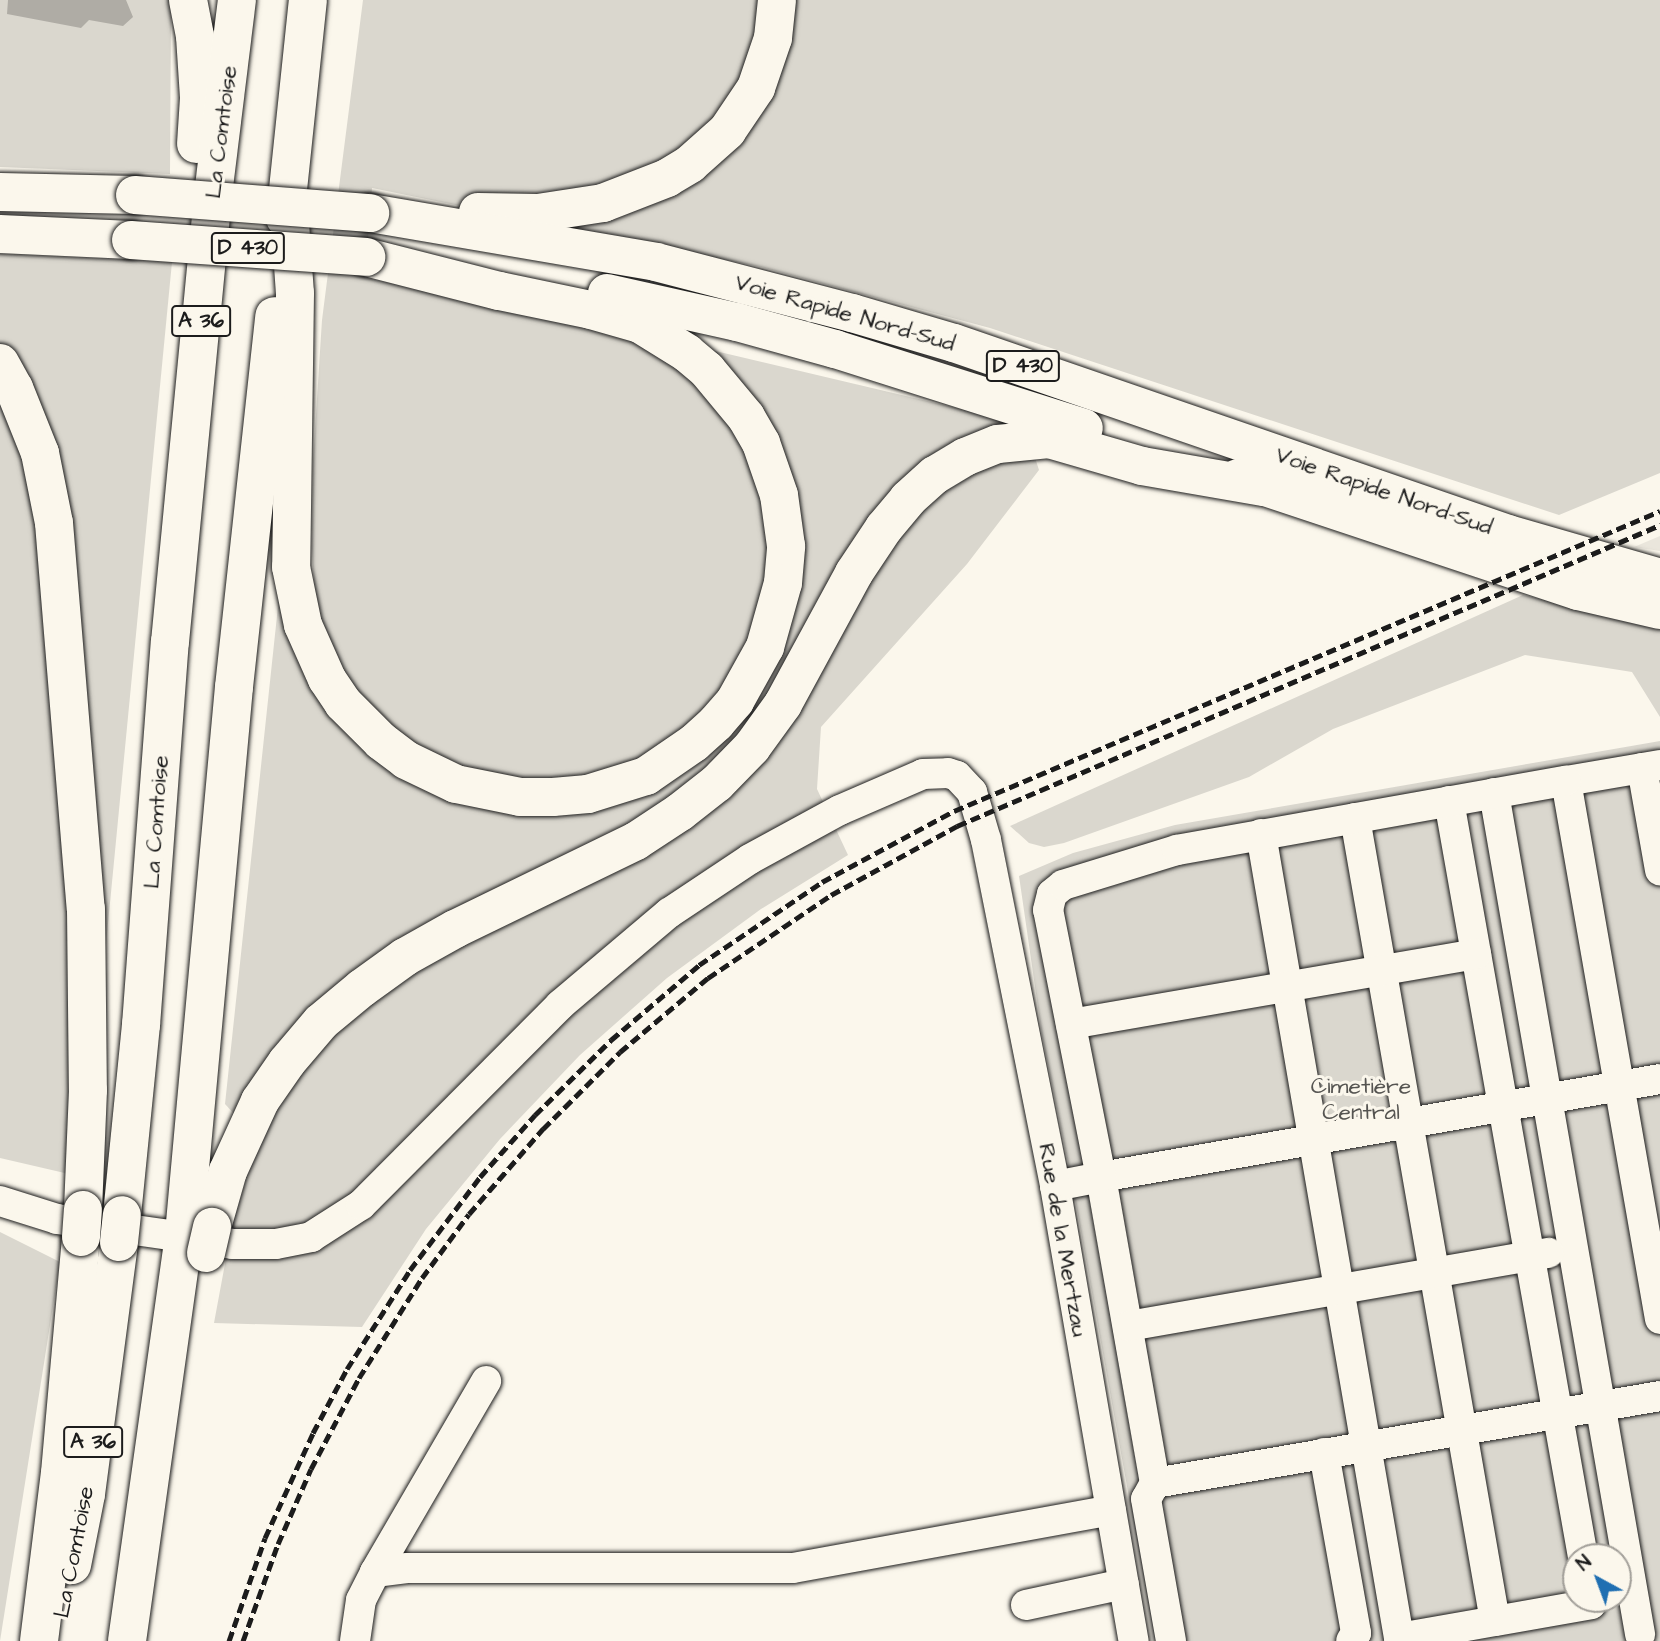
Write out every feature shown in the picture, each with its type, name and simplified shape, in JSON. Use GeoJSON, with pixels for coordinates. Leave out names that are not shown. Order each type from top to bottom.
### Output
{"type":"FeatureCollection","features":[{"type":"Feature","properties":{"kind":"highway"},"geometry":{"type":"LineString","coordinates":[[170,642],[199,98],[195,36],[188,0]]}},
{"type":"Feature","properties":{"kind":"highway","name":"La Comtoise"},"geometry":{"type":"LineString","coordinates":[[56,1641],[86,1494],[120,1228],[141,1025],[170,642],[212,203],[237,0]]}},
{"type":"Feature","properties":{"kind":"highway","name":"A 36"},"geometry":{"type":"LineString","coordinates":[[127,1641],[146,1514],[196,1238],[234,687],[298,117],[308,0]]}},
{"type":"Feature","properties":{"kind":"highway"},"geometry":{"type":"LineString","coordinates":[[298,117],[326,0]]}},
{"type":"Feature","properties":{"kind":"highway"},"geometry":{"type":"LineString","coordinates":[[370,213],[562,210],[603,203],[667,178],[710,149],[744,111],[765,66],[773,38],[778,0]]}},
{"type":"Feature","properties":{"kind":"highway","name":"Voie Rapide Nord-Sud"},"geometry":{"type":"LineString","coordinates":[[0,192],[135,195],[370,213],[656,262],[852,313],[954,343],[1508,534],[1660,578]]}},
{"type":"Feature","properties":{"kind":"highway"},"geometry":{"type":"LineString","coordinates":[[288,194],[295,307],[290,567],[303,625],[327,679],[343,703],[381,741],[406,760],[456,784],[520,797],[553,797],[587,794],[646,776],[694,743],[716,723],[735,701],[765,647],[783,583],[786,545],[779,495],[761,443],[746,417],[707,370],[687,353],[640,324],[366,257]]}},
{"type":"Feature","properties":{"kind":"highway","name":"Voie Rapide Nord-Sud"},"geometry":{"type":"LineString","coordinates":[[0,234],[131,240],[366,257],[519,277],[737,321],[932,379],[1578,591],[1660,610]]}},
{"type":"Feature","properties":{"kind":"highway"},"geometry":{"type":"LineString","coordinates":[[0,363],[24,410],[40,453],[55,537],[86,909],[88,1090],[82,1224],[60,1473],[39,1641]]}},
{"type":"Feature","properties":{"kind":"highway"},"geometry":{"type":"LineString","coordinates":[[196,1238],[260,1101],[287,1062],[321,1022],[405,957],[486,913],[636,841],[717,783],[752,747],[783,704],[854,573],[884,528],[908,499],[935,475],[965,457],[998,444],[1049,439],[1142,466],[1263,486]]}},
{"type":"Feature","properties":{"kind":"street"},"geometry":{"type":"LineString","coordinates":[[1171,1641],[1146,1499],[1155,1483],[1129,1326],[1048,910],[1052,894],[1063,885],[1177,850],[1651,766],[1660,870]]}},
{"type":"Feature","properties":{"kind":"street","name":"Rue de la Mertzau"},"geometry":{"type":"LineString","coordinates":[[0,1201],[57,1219],[232,1244],[276,1244],[311,1237],[361,1205],[594,974],[669,913],[750,859],[840,810],[906,780],[936,772],[957,776],[972,792],[986,839],[1055,1186],[1134,1641]]}},
{"type":"Feature","properties":{"kind":"street"},"geometry":{"type":"LineString","coordinates":[[1566,781],[1660,1319]]}},
{"type":"Feature","properties":{"kind":"street"},"geometry":{"type":"LineString","coordinates":[[1494,793],[1601,1406],[1647,1635]]}},
{"type":"Feature","properties":{"kind":"street"},"geometry":{"type":"LineString","coordinates":[[1449,801],[1580,1543]]}},
{"type":"Feature","properties":{"kind":"street"},"geometry":{"type":"LineString","coordinates":[[1355,818],[1495,1621]]}},
{"type":"Feature","properties":{"kind":"street"},"geometry":{"type":"LineString","coordinates":[[1261,834],[1399,1638],[1562,1609]]}},
{"type":"Feature","properties":{"kind":"street"},"geometry":{"type":"LineString","coordinates":[[1071,1024],[1476,954]]}},
{"type":"Feature","properties":{"kind":"street"},"geometry":{"type":"LineString","coordinates":[[1055,1186],[1660,1079]]}},
{"type":"Feature","properties":{"kind":"street"},"geometry":{"type":"LineString","coordinates":[[1129,1326],[1573,1249]]}},
{"type":"Feature","properties":{"kind":"street"},"geometry":{"type":"LineString","coordinates":[[355,1641],[361,1600],[375,1572],[486,1381]]}},
{"type":"Feature","properties":{"kind":"street"},"geometry":{"type":"LineString","coordinates":[[1155,1483],[1660,1395]]}},
{"type":"Feature","properties":{"kind":"street"},"geometry":{"type":"LineString","coordinates":[[1324,1453],[1356,1633],[1351,1641]]}},
{"type":"Feature","properties":{"kind":"street"},"geometry":{"type":"LineString","coordinates":[[375,1572],[407,1568],[793,1568],[1111,1510]]}},
{"type":"Feature","properties":{"kind":"street"},"geometry":{"type":"LineString","coordinates":[[1026,1605],[1124,1584]]}},
{"type":"Feature","properties":{"kind":"shaded area"},"geometry":{"type":"Polygon","coordinates":[[[8,0],[126,0],[133,17],[123,26],[89,20],[81,28],[7,14],[8,0]]]}},
{"type":"Feature","properties":{"kind":"shaded area"},"geometry":{"type":"Polygon","coordinates":[[[1660,536],[1660,551],[1634,547],[1660,536]]]}},
{"type":"Feature","properties":{"kind":"green space"},"geometry":{"type":"Polygon","coordinates":[[[0,0],[201,0],[171,6],[170,174],[0,167],[0,0]]]}},
{"type":"Feature","properties":{"kind":"green space"},"geometry":{"type":"Polygon","coordinates":[[[363,0],[1660,0],[1660,473],[1559,515],[990,328],[761,267],[372,188],[365,278],[580,319],[1024,424],[1039,470],[967,564],[821,727],[817,789],[848,855],[761,909],[667,978],[580,1055],[500,1139],[426,1229],[362,1327],[214,1323],[232,1226],[258,1140],[225,1104],[279,597],[315,601],[312,549],[313,462],[322,320],[363,0]]]}},
{"type":"Feature","properties":{"kind":"green space"},"geometry":{"type":"Polygon","coordinates":[[[0,254],[172,262],[101,996],[69,1174],[0,1158],[0,254]]]}},
{"type":"Feature","properties":{"kind":"green space"},"geometry":{"type":"Polygon","coordinates":[[[1523,595],[1660,626],[1660,717],[1632,672],[1525,655],[1333,729],[1249,777],[1064,843],[1044,847],[1029,843],[1010,826],[1523,595]]]}},
{"type":"Feature","properties":{"kind":"green space","name":"Cimetière Central"},"geometry":{"type":"Polygon","coordinates":[[[1660,741],[1660,1641],[1155,1641],[1072,1182],[1042,1035],[1019,876],[1073,853],[1175,825],[1660,741]]]}},
{"type":"Feature","properties":{"kind":"green space"},"geometry":{"type":"Polygon","coordinates":[[[0,1232],[60,1262],[0,1641],[0,1232]]]}},
{"type":"Feature","properties":{"kind":"railway"},"geometry":{"type":"LineString","coordinates":[[229,1641],[265,1538],[313,1433],[347,1369],[410,1270],[480,1177],[535,1115],[611,1040],[699,965],[822,882],[954,811],[1660,511]]}},
{"type":"Feature","properties":{"kind":"railway"},"geometry":{"type":"LineString","coordinates":[[243,1641],[278,1544],[311,1469],[359,1378],[422,1278],[469,1214],[543,1129],[620,1052],[708,978],[831,895],[957,826],[1660,525]]}}]}
